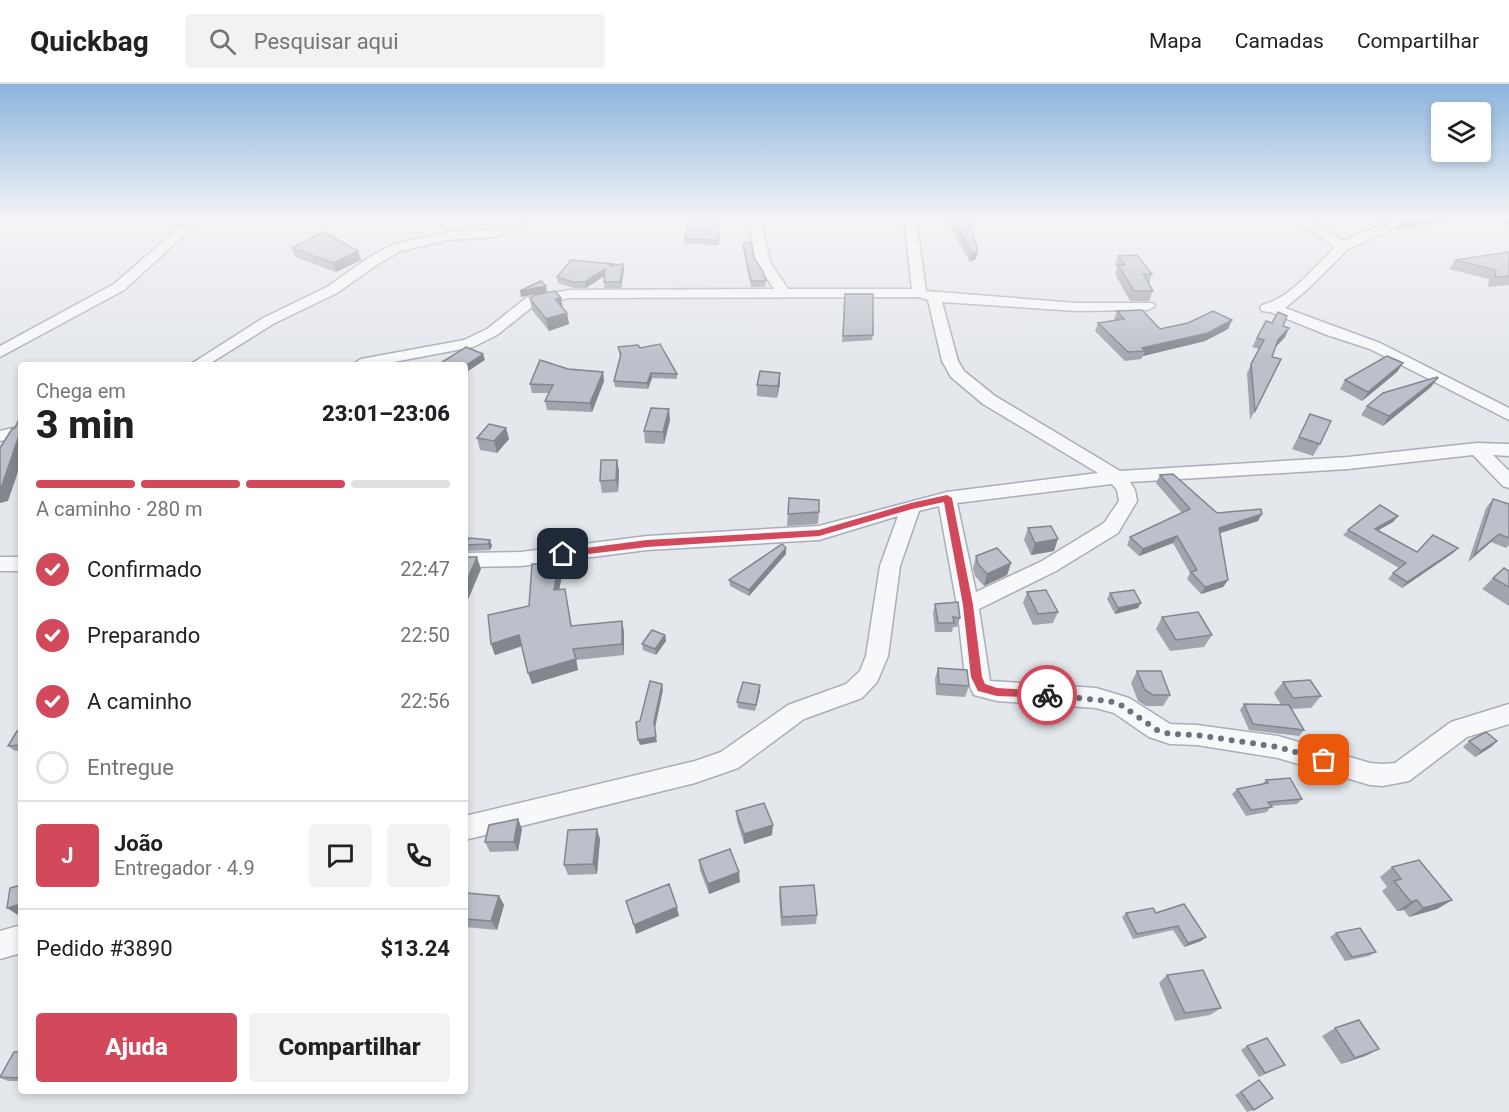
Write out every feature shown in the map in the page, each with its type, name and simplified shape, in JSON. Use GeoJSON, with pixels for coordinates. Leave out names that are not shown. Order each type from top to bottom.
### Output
{"type":"FeatureCollection","features":[{"type":"Feature","properties":{"kind":"street"},"geometry":{"type":"LineString","coordinates":[[0,352],[119,287],[143,266]]}},
{"type":"Feature","properties":{"kind":"street"},"geometry":{"type":"LineString","coordinates":[[202,362],[268,321],[332,290],[366,266]]}},
{"type":"Feature","properties":{"kind":"street"},"geometry":{"type":"LineString","coordinates":[[767,266],[784,293]]}},
{"type":"Feature","properties":{"kind":"street"},"geometry":{"type":"LineString","coordinates":[[917,266],[950,361],[964,381],[988,400],[1117,477],[1126,490],[1128,501],[1111,528],[1049,566],[968,605]]}},
{"type":"Feature","properties":{"kind":"street"},"geometry":{"type":"LineString","coordinates":[[1323,266],[1305,284],[1270,308],[1383,349],[1509,415]]}},
{"type":"Feature","properties":{"kind":"street"},"geometry":{"type":"LineString","coordinates":[[371,362],[468,344],[482,339],[522,306],[547,296],[650,292],[926,295],[1077,306],[1148,306]]}},
{"type":"Feature","properties":{"kind":"street"},"geometry":{"type":"LineString","coordinates":[[0,436],[18,432]]}},
{"type":"Feature","properties":{"kind":"street"},"geometry":{"type":"LineString","coordinates":[[1477,448],[1509,482]]}},
{"type":"Feature","properties":{"kind":"street"},"geometry":{"type":"LineString","coordinates":[[468,560],[521,559],[647,543],[819,533],[947,498],[1117,477],[1348,463],[1477,448],[1509,450]]}},
{"type":"Feature","properties":{"kind":"street"},"geometry":{"type":"LineString","coordinates":[[947,498],[968,605],[976,677],[982,688],[997,692],[1096,698],[1121,705],[1157,730],[1170,734],[1197,735],[1278,747],[1370,774],[1383,775],[1400,773],[1459,729],[1509,714]]}},
{"type":"Feature","properties":{"kind":"street"},"geometry":{"type":"LineString","coordinates":[[468,827],[703,769],[729,760],[796,712],[854,691],[869,676],[877,656],[890,566],[911,506]]}},
{"type":"Feature","properties":{"kind":"street"},"geometry":{"type":"LineString","coordinates":[[0,564],[18,564]]}},
{"type":"Feature","properties":{"kind":"street"},"geometry":{"type":"LineString","coordinates":[[0,945],[18,940]]}},
{"type":"Feature","properties":{"kind":"building"},"geometry":{"type":"Polygon","coordinates":[[[566,266],[623,266],[620,282],[604,282],[605,269],[585,282],[573,282],[557,277],[566,266]]]}},
{"type":"Feature","properties":{"kind":"building"},"geometry":{"type":"Polygon","coordinates":[[[748,266],[760,266],[766,281],[751,281],[748,266]]]}},
{"type":"Feature","properties":{"kind":"building"},"geometry":{"type":"Polygon","coordinates":[[[1119,266],[1146,266],[1152,274],[1143,274],[1153,291],[1134,291],[1119,266]]]}},
{"type":"Feature","properties":{"kind":"building"},"geometry":{"type":"Polygon","coordinates":[[[1479,266],[1509,266],[1509,276],[1495,277],[1496,270],[1479,266]]]}},
{"type":"Feature","properties":{"kind":"building"},"geometry":{"type":"Polygon","coordinates":[[[541,281],[546,286],[520,291],[541,281]]]}},
{"type":"Feature","properties":{"kind":"building"},"geometry":{"type":"Polygon","coordinates":[[[555,291],[561,298],[555,299],[567,313],[546,319],[530,299],[535,295],[555,291]]]}},
{"type":"Feature","properties":{"kind":"building"},"geometry":{"type":"Polygon","coordinates":[[[845,294],[873,294],[873,335],[843,336],[845,294]]]}},
{"type":"Feature","properties":{"kind":"building"},"geometry":{"type":"Polygon","coordinates":[[[1142,310],[1160,329],[1188,323],[1213,311],[1232,320],[1208,333],[1142,348],[1145,351],[1128,352],[1098,323],[1124,319],[1117,311],[1142,310]]]}},
{"type":"Feature","properties":{"kind":"building"},"geometry":{"type":"Polygon","coordinates":[[[1278,312],[1287,316],[1283,326],[1289,328],[1278,340],[1272,357],[1281,359],[1255,411],[1251,364],[1264,340],[1257,338],[1266,321],[1272,323],[1278,312]]]}},
{"type":"Feature","properties":{"kind":"building"},"geometry":{"type":"Polygon","coordinates":[[[660,344],[677,374],[651,373],[647,383],[614,381],[621,354],[618,347],[638,345],[640,348],[660,344]]]}},
{"type":"Feature","properties":{"kind":"building"},"geometry":{"type":"Polygon","coordinates":[[[466,347],[483,354],[468,364],[468,362],[442,362],[466,347]]]}},
{"type":"Feature","properties":{"kind":"building"},"geometry":{"type":"Polygon","coordinates":[[[1387,356],[1403,363],[1368,392],[1345,380],[1387,356]]]}},
{"type":"Feature","properties":{"kind":"building"},"geometry":{"type":"Polygon","coordinates":[[[540,360],[568,369],[603,372],[590,403],[545,401],[553,385],[530,384],[540,360]]]}},
{"type":"Feature","properties":{"kind":"building"},"geometry":{"type":"Polygon","coordinates":[[[760,371],[780,373],[778,386],[757,385],[760,371]]]}},
{"type":"Feature","properties":{"kind":"building"},"geometry":{"type":"Polygon","coordinates":[[[1437,377],[1389,416],[1367,406],[1383,393],[1437,377]]]}},
{"type":"Feature","properties":{"kind":"building"},"geometry":{"type":"Polygon","coordinates":[[[651,408],[669,409],[663,432],[644,431],[651,408]]]}},
{"type":"Feature","properties":{"kind":"building"},"geometry":{"type":"Polygon","coordinates":[[[1310,414],[1331,421],[1320,444],[1299,437],[1310,414]]]}},
{"type":"Feature","properties":{"kind":"building"},"geometry":{"type":"Polygon","coordinates":[[[18,422],[18,439],[0,491],[0,448],[18,422]]]}},
{"type":"Feature","properties":{"kind":"building"},"geometry":{"type":"Polygon","coordinates":[[[489,424],[506,428],[494,441],[477,438],[489,424]]]}},
{"type":"Feature","properties":{"kind":"building"},"geometry":{"type":"Polygon","coordinates":[[[601,460],[617,460],[616,480],[600,481],[601,460]]]}},
{"type":"Feature","properties":{"kind":"building"},"geometry":{"type":"Polygon","coordinates":[[[1173,474],[1217,513],[1261,509],[1262,514],[1219,528],[1228,580],[1205,587],[1191,572],[1197,570],[1177,536],[1143,549],[1130,537],[1190,509],[1160,475],[1173,474]]]}},
{"type":"Feature","properties":{"kind":"building"},"geometry":{"type":"Polygon","coordinates":[[[789,498],[819,500],[819,512],[788,514],[789,498]]]}},
{"type":"Feature","properties":{"kind":"building"},"geometry":{"type":"Polygon","coordinates":[[[1493,499],[1509,504],[1509,538],[1499,534],[1475,554],[1493,499]]]}},
{"type":"Feature","properties":{"kind":"building"},"geometry":{"type":"Polygon","coordinates":[[[1380,505],[1398,516],[1375,529],[1417,552],[1433,535],[1458,548],[1407,582],[1393,573],[1406,563],[1348,530],[1380,505]]]}},
{"type":"Feature","properties":{"kind":"building"},"geometry":{"type":"Polygon","coordinates":[[[1051,526],[1058,539],[1035,543],[1028,528],[1051,526]]]}},
{"type":"Feature","properties":{"kind":"building"},"geometry":{"type":"Polygon","coordinates":[[[469,538],[490,540],[488,544],[468,545],[469,538]]]}},
{"type":"Feature","properties":{"kind":"building"},"geometry":{"type":"Polygon","coordinates":[[[782,544],[786,548],[749,590],[729,580],[782,544]]]}},
{"type":"Feature","properties":{"kind":"building"},"geometry":{"type":"Polygon","coordinates":[[[997,548],[1011,563],[987,574],[978,564],[976,556],[997,548]]]}},
{"type":"Feature","properties":{"kind":"building"},"geometry":{"type":"Polygon","coordinates":[[[468,557],[477,557],[468,578],[468,557]]]}},
{"type":"Feature","properties":{"kind":"building"},"geometry":{"type":"Polygon","coordinates":[[[532,564],[559,564],[554,590],[565,589],[571,626],[622,621],[622,644],[573,649],[576,659],[528,673],[519,635],[491,644],[488,615],[529,606],[532,564]]]}},
{"type":"Feature","properties":{"kind":"building"},"geometry":{"type":"Polygon","coordinates":[[[1504,568],[1509,571],[1509,587],[1493,578],[1504,568]]]}},
{"type":"Feature","properties":{"kind":"building"},"geometry":{"type":"Polygon","coordinates":[[[1046,590],[1058,612],[1038,614],[1027,592],[1046,590]]]}},
{"type":"Feature","properties":{"kind":"building"},"geometry":{"type":"Polygon","coordinates":[[[1134,590],[1141,603],[1118,608],[1110,593],[1134,590]]]}},
{"type":"Feature","properties":{"kind":"building"},"geometry":{"type":"Polygon","coordinates":[[[958,602],[960,618],[953,617],[954,623],[938,623],[935,604],[958,602]]]}},
{"type":"Feature","properties":{"kind":"building"},"geometry":{"type":"Polygon","coordinates":[[[1198,612],[1212,635],[1176,640],[1162,617],[1198,612]]]}},
{"type":"Feature","properties":{"kind":"building"},"geometry":{"type":"Polygon","coordinates":[[[652,630],[665,635],[655,649],[642,644],[652,630]]]}},
{"type":"Feature","properties":{"kind":"building"},"geometry":{"type":"Polygon","coordinates":[[[938,668],[967,670],[969,686],[939,684],[938,668]]]}},
{"type":"Feature","properties":{"kind":"building"},"geometry":{"type":"Polygon","coordinates":[[[1137,671],[1161,671],[1170,695],[1153,695],[1145,690],[1137,671]]]}},
{"type":"Feature","properties":{"kind":"building"},"geometry":{"type":"Polygon","coordinates":[[[1310,680],[1321,696],[1293,698],[1283,682],[1310,680]]]}},
{"type":"Feature","properties":{"kind":"building"},"geometry":{"type":"Polygon","coordinates":[[[650,681],[662,684],[654,722],[656,737],[638,740],[636,722],[640,721],[650,681]]]}},
{"type":"Feature","properties":{"kind":"building"},"geometry":{"type":"Polygon","coordinates":[[[743,682],[760,685],[756,705],[737,702],[743,682]]]}},
{"type":"Feature","properties":{"kind":"building"},"geometry":{"type":"Polygon","coordinates":[[[1244,704],[1289,705],[1304,730],[1253,724],[1244,704]]]}},
{"type":"Feature","properties":{"kind":"building"},"geometry":{"type":"Polygon","coordinates":[[[17,731],[18,731],[18,745],[8,746],[17,731]]]}},
{"type":"Feature","properties":{"kind":"building"},"geometry":{"type":"Polygon","coordinates":[[[1486,732],[1497,741],[1481,751],[1469,741],[1486,732]]]}},
{"type":"Feature","properties":{"kind":"building"},"geometry":{"type":"Polygon","coordinates":[[[1290,778],[1302,799],[1268,802],[1272,807],[1251,810],[1237,789],[1268,783],[1266,780],[1290,778]]]}},
{"type":"Feature","properties":{"kind":"building"},"geometry":{"type":"Polygon","coordinates":[[[764,803],[773,825],[744,834],[736,811],[764,803]]]}},
{"type":"Feature","properties":{"kind":"building"},"geometry":{"type":"Polygon","coordinates":[[[518,819],[514,842],[485,842],[489,825],[518,819]]]}},
{"type":"Feature","properties":{"kind":"building"},"geometry":{"type":"Polygon","coordinates":[[[597,829],[593,864],[564,865],[568,830],[597,829]]]}},
{"type":"Feature","properties":{"kind":"building"},"geometry":{"type":"Polygon","coordinates":[[[730,849],[739,872],[708,884],[699,860],[730,849]]]}},
{"type":"Feature","properties":{"kind":"building"},"geometry":{"type":"Polygon","coordinates":[[[1419,860],[1452,900],[1423,908],[1417,900],[1411,902],[1394,881],[1401,879],[1392,867],[1419,860]]]}},
{"type":"Feature","properties":{"kind":"building"},"geometry":{"type":"Polygon","coordinates":[[[669,884],[677,907],[634,925],[626,901],[669,884]]]}},
{"type":"Feature","properties":{"kind":"building"},"geometry":{"type":"Polygon","coordinates":[[[814,885],[817,915],[782,917],[780,887],[814,885]]]}},
{"type":"Feature","properties":{"kind":"building"},"geometry":{"type":"Polygon","coordinates":[[[18,886],[18,905],[7,908],[10,888],[18,886]]]}},
{"type":"Feature","properties":{"kind":"building"},"geometry":{"type":"Polygon","coordinates":[[[468,893],[499,896],[491,921],[468,919],[468,893]]]}},
{"type":"Feature","properties":{"kind":"building"},"geometry":{"type":"Polygon","coordinates":[[[1184,904],[1206,937],[1188,943],[1178,926],[1137,934],[1126,913],[1153,908],[1156,913],[1184,904]]]}},
{"type":"Feature","properties":{"kind":"building"},"geometry":{"type":"Polygon","coordinates":[[[1360,928],[1376,952],[1352,957],[1336,933],[1360,928]]]}},
{"type":"Feature","properties":{"kind":"building"},"geometry":{"type":"Polygon","coordinates":[[[1203,970],[1221,1008],[1185,1013],[1167,975],[1203,970]]]}},
{"type":"Feature","properties":{"kind":"building"},"geometry":{"type":"Polygon","coordinates":[[[1359,1020],[1379,1049],[1355,1058],[1335,1028],[1359,1020]]]}},
{"type":"Feature","properties":{"kind":"building"},"geometry":{"type":"Polygon","coordinates":[[[1267,1038],[1285,1065],[1265,1073],[1247,1046],[1267,1038]]]}},
{"type":"Feature","properties":{"kind":"building"},"geometry":{"type":"Polygon","coordinates":[[[14,1052],[18,1052],[18,1078],[0,1077],[14,1052]]]}},
{"type":"Feature","properties":{"kind":"building"},"geometry":{"type":"Polygon","coordinates":[[[1259,1080],[1273,1098],[1254,1110],[1241,1092],[1259,1080]]]}},
{"type":"Feature","properties":{"kind":"way so far"},"geometry":{"type":"LineString","coordinates":[[1047,695],[1109,701],[1121,705],[1157,730],[1170,734],[1197,735],[1278,747],[1324,760]]}},
{"type":"Feature","properties":{"kind":"route"},"geometry":{"type":"LineString","coordinates":[[563,554],[647,543],[819,533],[947,498],[962,567],[976,677],[982,688],[997,692],[1047,695]]}}]}
